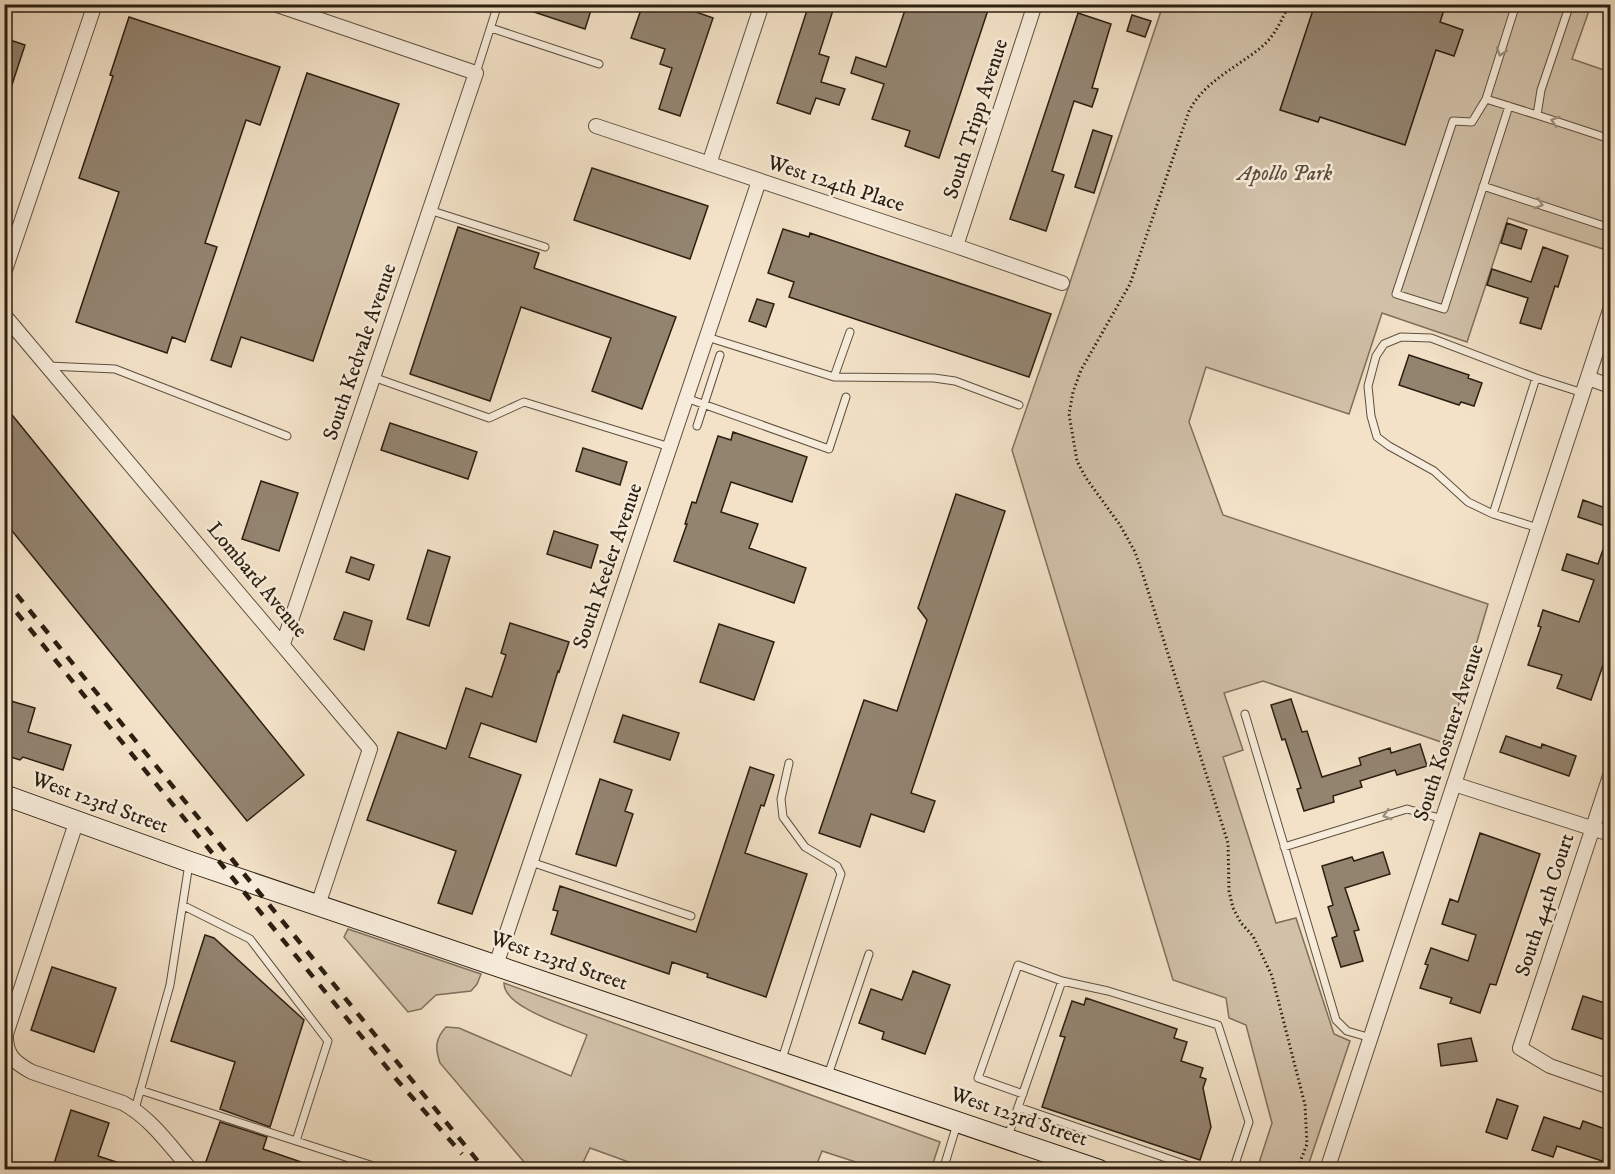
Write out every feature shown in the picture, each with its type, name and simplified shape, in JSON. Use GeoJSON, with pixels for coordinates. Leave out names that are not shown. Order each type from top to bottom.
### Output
{"type":"FeatureCollection","features":[{"type":"Feature","properties":{"kind":"street"},"geometry":{"type":"LineString","coordinates":[[4,273],[94,4]]}},
{"type":"Feature","properties":{"kind":"street"},"geometry":{"type":"LineString","coordinates":[[274,4],[476,73]]}},
{"type":"Feature","properties":{"kind":"street"},"geometry":{"type":"LineString","coordinates":[[709,164],[762,4]]}},
{"type":"Feature","properties":{"kind":"street","name":"South Tripp Avenue"},"geometry":{"type":"LineString","coordinates":[[956,246],[1035,4]]}},
{"type":"Feature","properties":{"kind":"street","name":"South Kedvale Avenue"},"geometry":{"type":"LineString","coordinates":[[283,644],[476,73]]}},
{"type":"Feature","properties":{"kind":"street","name":"West 124th Place"},"geometry":{"type":"LineString","coordinates":[[596,126],[956,246],[1062,284]]}},
{"type":"Feature","properties":{"kind":"street","name":"South Keeler Avenue"},"geometry":{"type":"LineString","coordinates":[[496,965],[759,181]]}},
{"type":"Feature","properties":{"kind":"street","name":"South Kostner Avenue"},"geometry":{"type":"LineString","coordinates":[[1327,1170],[1611,310]]}},
{"type":"Feature","properties":{"kind":"street","name":"Lombard Avenue"},"geometry":{"type":"LineString","coordinates":[[4,315],[370,749],[318,905]]}},
{"type":"Feature","properties":{"kind":"street"},"geometry":{"type":"LineString","coordinates":[[1588,378],[1611,386]]}},
{"type":"Feature","properties":{"kind":"street","name":"South 44th Court"},"geometry":{"type":"LineString","coordinates":[[1611,776],[1520,1048],[1550,1066],[1611,1087]]}},
{"type":"Feature","properties":{"kind":"street"},"geometry":{"type":"LineString","coordinates":[[1454,784],[1611,834]]}},
{"type":"Feature","properties":{"kind":"street","name":"West 123rd Street"},"geometry":{"type":"LineString","coordinates":[[4,795],[318,905],[1099,1170]]}},
{"type":"Feature","properties":{"kind":"street"},"geometry":{"type":"LineString","coordinates":[[77,820],[5,1034],[9,1055],[18,1065],[32,1072],[135,1109],[191,1170]]}},
{"type":"Feature","properties":{"kind":"lane"},"geometry":{"type":"LineString","coordinates":[[476,73],[498,4]]}},
{"type":"Feature","properties":{"kind":"lane"},"geometry":{"type":"LineString","coordinates":[[1509,106],[1444,309],[1396,294],[1453,121],[1472,122],[1486,99],[1516,4]]}},
{"type":"Feature","properties":{"kind":"lane"},"geometry":{"type":"LineString","coordinates":[[1537,116],[1541,90],[1570,4]]}},
{"type":"Feature","properties":{"kind":"lane"},"geometry":{"type":"LineString","coordinates":[[491,28],[599,64]]}},
{"type":"Feature","properties":{"kind":"lane"},"geometry":{"type":"LineString","coordinates":[[1486,99],[1611,139]]}},
{"type":"Feature","properties":{"kind":"lane"},"geometry":{"type":"LineString","coordinates":[[1483,186],[1611,228]]}},
{"type":"Feature","properties":{"kind":"lane"},"geometry":{"type":"LineString","coordinates":[[429,210],[545,248]]}},
{"type":"Feature","properties":{"kind":"lane"},"geometry":{"type":"LineString","coordinates":[[834,377],[850,332]]}},
{"type":"Feature","properties":{"kind":"lane"},"geometry":{"type":"LineString","coordinates":[[707,337],[834,377],[934,378],[955,381],[1019,405]]}},
{"type":"Feature","properties":{"kind":"lane"},"geometry":{"type":"LineString","coordinates":[[1538,529],[1492,514],[1467,502],[1434,471],[1377,437],[1371,416],[1368,386],[1376,356],[1384,344],[1401,337],[1431,338],[1536,378],[1583,393]]}},
{"type":"Feature","properties":{"kind":"lane"},"geometry":{"type":"LineString","coordinates":[[697,426],[720,355]]}},
{"type":"Feature","properties":{"kind":"lane"},"geometry":{"type":"LineString","coordinates":[[48,366],[115,369],[287,436]]}},
{"type":"Feature","properties":{"kind":"lane"},"geometry":{"type":"LineString","coordinates":[[373,377],[489,418],[524,402],[670,447]]}},
{"type":"Feature","properties":{"kind":"lane"},"geometry":{"type":"LineString","coordinates":[[1492,514],[1536,378]]}},
{"type":"Feature","properties":{"kind":"lane"},"geometry":{"type":"LineString","coordinates":[[686,398],[829,449],[846,398]]}},
{"type":"Feature","properties":{"kind":"lane"},"geometry":{"type":"LineString","coordinates":[[1245,714],[1336,1020],[1347,1031],[1371,1038]]}},
{"type":"Feature","properties":{"kind":"lane"},"geometry":{"type":"LineString","coordinates":[[781,1062],[841,874],[837,866],[818,857],[805,847],[783,817],[782,799],[789,762]]}},
{"type":"Feature","properties":{"kind":"lane"},"geometry":{"type":"LineString","coordinates":[[1284,847],[1407,809],[1443,819]]}},
{"type":"Feature","properties":{"kind":"lane"},"geometry":{"type":"LineString","coordinates":[[135,1109],[170,985],[190,861]]}},
{"type":"Feature","properties":{"kind":"lane"},"geometry":{"type":"LineString","coordinates":[[531,862],[691,916]]}},
{"type":"Feature","properties":{"kind":"lane"},"geometry":{"type":"LineString","coordinates":[[184,906],[250,939],[328,1041],[296,1141]]}},
{"type":"Feature","properties":{"kind":"lane"},"geometry":{"type":"LineString","coordinates":[[827,1077],[869,954]]}},
{"type":"Feature","properties":{"kind":"lane"},"geometry":{"type":"LineString","coordinates":[[1023,1094],[978,1078],[1018,965],[1062,981],[1108,991],[1218,1025],[1249,1122],[1233,1170]]}},
{"type":"Feature","properties":{"kind":"lane"},"geometry":{"type":"LineString","coordinates":[[1007,1138],[1062,981]]}},
{"type":"Feature","properties":{"kind":"lane"},"geometry":{"type":"LineString","coordinates":[[140,1090],[386,1170]]}},
{"type":"Feature","properties":{"kind":"lane"},"geometry":{"type":"LineString","coordinates":[[1018,1107],[1201,1170]]}},
{"type":"Feature","properties":{"kind":"lane"},"geometry":{"type":"LineString","coordinates":[[943,1170],[958,1122]]}},
{"type":"Feature","properties":{"kind":"path"},"geometry":{"type":"LineString","coordinates":[[1289,4],[1278,27],[1266,43],[1221,75],[1197,97],[1182,130],[1130,284],[1081,370],[1073,392],[1069,414],[1077,461],[1086,478],[1120,525],[1135,552],[1228,843],[1229,891],[1233,908],[1241,923],[1253,936],[1272,976],[1305,1105],[1307,1144],[1298,1170]]}},
{"type":"Feature","properties":{"kind":"green space","name":"Apollo Park"},"geometry":{"type":"Polygon","coordinates":[[[1163,5],[1591,5],[1572,59],[1610,72],[1610,235],[1606,250],[1508,218],[1467,342],[1382,313],[1349,414],[1206,367],[1189,422],[1223,515],[1488,604],[1447,744],[1263,681],[1224,693],[1243,750],[1223,757],[1276,923],[1296,918],[1334,1034],[1350,1041],[1307,1169],[1257,1169],[1272,1123],[1246,1025],[1229,1018],[1226,998],[1173,980],[1012,450],[1163,5]]]}},
{"type":"Feature","properties":{"kind":"green space"},"geometry":{"type":"Polygon","coordinates":[[[348,929],[481,974],[471,991],[436,995],[421,1009],[408,1012],[344,937],[348,929]]]}},
{"type":"Feature","properties":{"kind":"green space"},"geometry":{"type":"Polygon","coordinates":[[[504,983],[940,1142],[931,1169],[877,1169],[822,1151],[815,1169],[648,1169],[590,1148],[580,1169],[530,1169],[440,1063],[437,1053],[437,1044],[442,1031],[446,1027],[459,1028],[571,1076],[587,1035],[525,1008],[506,992],[504,983]]]}},
{"type":"Feature","properties":{"kind":"building"},"geometry":{"type":"Polygon","coordinates":[[[519,4],[593,4],[585,29],[519,7],[519,4]]]}},
{"type":"Feature","properties":{"kind":"building"},"geometry":{"type":"Polygon","coordinates":[[[643,4],[674,4],[713,18],[680,116],[659,109],[672,68],[660,64],[665,49],[631,38],[643,4]]]}},
{"type":"Feature","properties":{"kind":"building"},"geometry":{"type":"Polygon","coordinates":[[[809,4],[835,4],[819,54],[829,57],[821,82],[845,89],[839,105],[816,98],[810,114],[777,103],[809,4]]]}},
{"type":"Feature","properties":{"kind":"building"},"geometry":{"type":"Polygon","coordinates":[[[907,4],[990,4],[939,158],[905,146],[910,131],[872,119],[884,84],[851,73],[856,57],[886,67],[907,4]]]}},
{"type":"Feature","properties":{"kind":"building"},"geometry":{"type":"Polygon","coordinates":[[[1315,4],[1446,4],[1440,22],[1463,30],[1454,56],[1436,50],[1405,145],[1320,117],[1318,122],[1280,110],[1315,4]]]}},
{"type":"Feature","properties":{"kind":"building"},"geometry":{"type":"Polygon","coordinates":[[[1078,13],[1111,24],[1092,88],[1098,89],[1092,107],[1074,101],[1052,171],[1064,175],[1046,231],[1010,219],[1078,13]]]}},
{"type":"Feature","properties":{"kind":"building"},"geometry":{"type":"Polygon","coordinates":[[[1132,15],[1151,21],[1145,37],[1127,31],[1132,15]]]}},
{"type":"Feature","properties":{"kind":"building"},"geometry":{"type":"Polygon","coordinates":[[[129,17],[280,67],[260,125],[246,120],[205,243],[217,247],[185,342],[172,337],[167,353],[76,322],[119,192],[79,178],[113,76],[110,75],[129,17]]]}},
{"type":"Feature","properties":{"kind":"building"},"geometry":{"type":"Polygon","coordinates":[[[4,38],[25,45],[7,100],[4,100],[4,38]]]}},
{"type":"Feature","properties":{"kind":"building"},"geometry":{"type":"Polygon","coordinates":[[[307,73],[399,104],[313,361],[241,337],[231,367],[211,360],[307,73]]]}},
{"type":"Feature","properties":{"kind":"building"},"geometry":{"type":"Polygon","coordinates":[[[1093,130],[1112,136],[1094,193],[1075,187],[1093,130]]]}},
{"type":"Feature","properties":{"kind":"building"},"geometry":{"type":"Polygon","coordinates":[[[592,168],[708,206],[690,259],[574,220],[592,168]]]}},
{"type":"Feature","properties":{"kind":"building"},"geometry":{"type":"Polygon","coordinates":[[[1507,223],[1527,230],[1521,249],[1501,243],[1507,223]]]}},
{"type":"Feature","properties":{"kind":"building"},"geometry":{"type":"Polygon","coordinates":[[[458,227],[539,253],[534,268],[676,317],[642,409],[592,391],[611,338],[521,307],[490,401],[410,374],[458,227]]]}},
{"type":"Feature","properties":{"kind":"building"},"geometry":{"type":"Polygon","coordinates":[[[783,229],[809,237],[810,233],[1051,314],[1029,377],[789,297],[794,282],[768,273],[783,229]]]}},
{"type":"Feature","properties":{"kind":"building"},"geometry":{"type":"Polygon","coordinates":[[[1543,247],[1568,256],[1541,329],[1520,323],[1528,298],[1487,285],[1492,269],[1531,282],[1543,247]]]}},
{"type":"Feature","properties":{"kind":"building"},"geometry":{"type":"Polygon","coordinates":[[[757,299],[774,304],[766,327],[749,321],[757,299]]]}},
{"type":"Feature","properties":{"kind":"building"},"geometry":{"type":"Polygon","coordinates":[[[1409,355],[1469,375],[1468,378],[1482,383],[1474,406],[1461,402],[1459,405],[1399,385],[1409,355]]]}},
{"type":"Feature","properties":{"kind":"building"},"geometry":{"type":"Polygon","coordinates":[[[4,405],[304,775],[247,821],[4,521],[4,405]]]}},
{"type":"Feature","properties":{"kind":"building"},"geometry":{"type":"Polygon","coordinates":[[[390,423],[477,452],[468,479],[381,450],[390,423]]]}},
{"type":"Feature","properties":{"kind":"building"},"geometry":{"type":"Polygon","coordinates":[[[733,432],[807,457],[792,502],[731,482],[721,512],[758,524],[749,548],[806,568],[794,603],[674,561],[692,502],[696,503],[718,436],[731,440],[733,432]]]}},
{"type":"Feature","properties":{"kind":"building"},"geometry":{"type":"Polygon","coordinates":[[[583,448],[627,462],[620,485],[576,471],[583,448]]]}},
{"type":"Feature","properties":{"kind":"building"},"geometry":{"type":"Polygon","coordinates":[[[261,481],[298,493],[279,551],[242,539],[261,481]]]}},
{"type":"Feature","properties":{"kind":"building"},"geometry":{"type":"Polygon","coordinates":[[[956,494],[1005,511],[911,793],[935,801],[924,832],[871,814],[860,847],[819,833],[864,700],[897,711],[927,620],[918,608],[956,494]]]}},
{"type":"Feature","properties":{"kind":"building"},"geometry":{"type":"Polygon","coordinates":[[[1583,500],[1611,510],[1611,528],[1578,517],[1583,500]]]}},
{"type":"Feature","properties":{"kind":"building"},"geometry":{"type":"Polygon","coordinates":[[[554,531],[598,545],[591,568],[547,554],[554,531]]]}},
{"type":"Feature","properties":{"kind":"building"},"geometry":{"type":"Polygon","coordinates":[[[1608,535],[1611,535],[1611,642],[1591,700],[1557,688],[1562,675],[1528,665],[1541,627],[1538,626],[1543,610],[1579,622],[1594,580],[1562,570],[1567,554],[1598,564],[1608,535]]]}},
{"type":"Feature","properties":{"kind":"building"},"geometry":{"type":"Polygon","coordinates":[[[428,550],[450,557],[429,626],[407,619],[428,550]]]}},
{"type":"Feature","properties":{"kind":"building"},"geometry":{"type":"Polygon","coordinates":[[[351,557],[374,565],[369,580],[346,572],[351,557]]]}},
{"type":"Feature","properties":{"kind":"building"},"geometry":{"type":"Polygon","coordinates":[[[344,612],[372,621],[364,650],[334,639],[344,612]]]}},
{"type":"Feature","properties":{"kind":"building"},"geometry":{"type":"Polygon","coordinates":[[[510,623],[569,642],[536,742],[481,723],[469,757],[521,775],[472,914],[438,903],[456,851],[367,820],[398,732],[446,749],[466,688],[492,697],[506,655],[501,653],[510,623]]]}},
{"type":"Feature","properties":{"kind":"building"},"geometry":{"type":"Polygon","coordinates":[[[719,624],[774,642],[754,700],[700,682],[719,624]]]}},
{"type":"Feature","properties":{"kind":"building"},"geometry":{"type":"Polygon","coordinates":[[[4,699],[35,708],[28,732],[71,745],[63,770],[23,757],[20,760],[4,755],[4,699]]]}},
{"type":"Feature","properties":{"kind":"building"},"geometry":{"type":"Polygon","coordinates":[[[1291,699],[1302,732],[1307,731],[1322,777],[1361,765],[1359,758],[1390,748],[1391,753],[1420,744],[1427,766],[1397,775],[1395,770],[1360,781],[1362,787],[1333,796],[1334,802],[1304,811],[1297,789],[1301,788],[1271,705],[1291,699]]]}},
{"type":"Feature","properties":{"kind":"building"},"geometry":{"type":"Polygon","coordinates":[[[623,715],[679,733],[670,760],[614,742],[623,715]]]}},
{"type":"Feature","properties":{"kind":"building"},"geometry":{"type":"Polygon","coordinates":[[[1506,736],[1541,748],[1542,744],[1576,756],[1569,776],[1500,752],[1506,736]]]}},
{"type":"Feature","properties":{"kind":"building"},"geometry":{"type":"Polygon","coordinates":[[[750,767],[774,775],[745,853],[807,874],[766,997],[707,977],[708,974],[672,962],[669,974],[551,934],[558,911],[553,910],[560,886],[696,932],[750,767]]]}},
{"type":"Feature","properties":{"kind":"building"},"geometry":{"type":"Polygon","coordinates":[[[600,779],[632,790],[625,811],[633,814],[616,866],[576,854],[600,779]]]}},
{"type":"Feature","properties":{"kind":"building"},"geometry":{"type":"Polygon","coordinates":[[[1480,833],[1540,854],[1496,985],[1490,984],[1480,1013],[1450,1003],[1452,998],[1420,988],[1431,948],[1468,961],[1476,935],[1442,924],[1450,899],[1458,902],[1480,833]]]}},
{"type":"Feature","properties":{"kind":"building"},"geometry":{"type":"Polygon","coordinates":[[[1383,852],[1390,874],[1345,888],[1359,930],[1354,931],[1363,961],[1341,967],[1332,938],[1337,936],[1328,907],[1333,905],[1322,866],[1352,857],[1354,861],[1383,852]]]}},
{"type":"Feature","properties":{"kind":"building"},"geometry":{"type":"Polygon","coordinates":[[[205,935],[214,938],[304,1020],[270,1127],[220,1109],[235,1062],[171,1041],[205,935]]]}},
{"type":"Feature","properties":{"kind":"building"},"geometry":{"type":"Polygon","coordinates":[[[52,967],[116,988],[94,1052],[31,1030],[52,967]]]}},
{"type":"Feature","properties":{"kind":"building"},"geometry":{"type":"Polygon","coordinates":[[[913,971],[950,985],[925,1054],[882,1039],[884,1032],[859,1023],[871,989],[902,1000],[913,971]]]}},
{"type":"Feature","properties":{"kind":"building"},"geometry":{"type":"Polygon","coordinates":[[[1583,996],[1611,1005],[1611,1042],[1572,1029],[1583,996]]]}},
{"type":"Feature","properties":{"kind":"building"},"geometry":{"type":"Polygon","coordinates":[[[1086,998],[1177,1029],[1174,1038],[1187,1042],[1181,1061],[1203,1068],[1200,1077],[1206,1079],[1203,1088],[1211,1127],[1200,1160],[1042,1107],[1065,1037],[1060,1036],[1072,1001],[1084,1005],[1086,998]]]}},
{"type":"Feature","properties":{"kind":"building"},"geometry":{"type":"Polygon","coordinates":[[[1471,1038],[1477,1061],[1441,1066],[1438,1044],[1471,1038]]]}},
{"type":"Feature","properties":{"kind":"building"},"geometry":{"type":"Polygon","coordinates":[[[1497,1099],[1518,1106],[1507,1139],[1486,1132],[1497,1099]]]}},
{"type":"Feature","properties":{"kind":"building"},"geometry":{"type":"Polygon","coordinates":[[[71,1110],[109,1123],[98,1156],[132,1167],[132,1170],[52,1170],[71,1110]]]}},
{"type":"Feature","properties":{"kind":"building"},"geometry":{"type":"Polygon","coordinates":[[[1544,1117],[1580,1129],[1583,1121],[1611,1131],[1611,1164],[1557,1146],[1553,1157],[1532,1150],[1544,1117]]]}},
{"type":"Feature","properties":{"kind":"building"},"geometry":{"type":"Polygon","coordinates":[[[220,1122],[267,1137],[263,1149],[316,1167],[316,1170],[203,1170],[220,1122]]]}},
{"type":"Feature","properties":{"kind":"railway"},"geometry":{"type":"LineString","coordinates":[[4,579],[485,1170]]}},
{"type":"Feature","properties":{"kind":"railway"},"geometry":{"type":"LineString","coordinates":[[4,597],[397,1080],[462,1154]]}}]}
